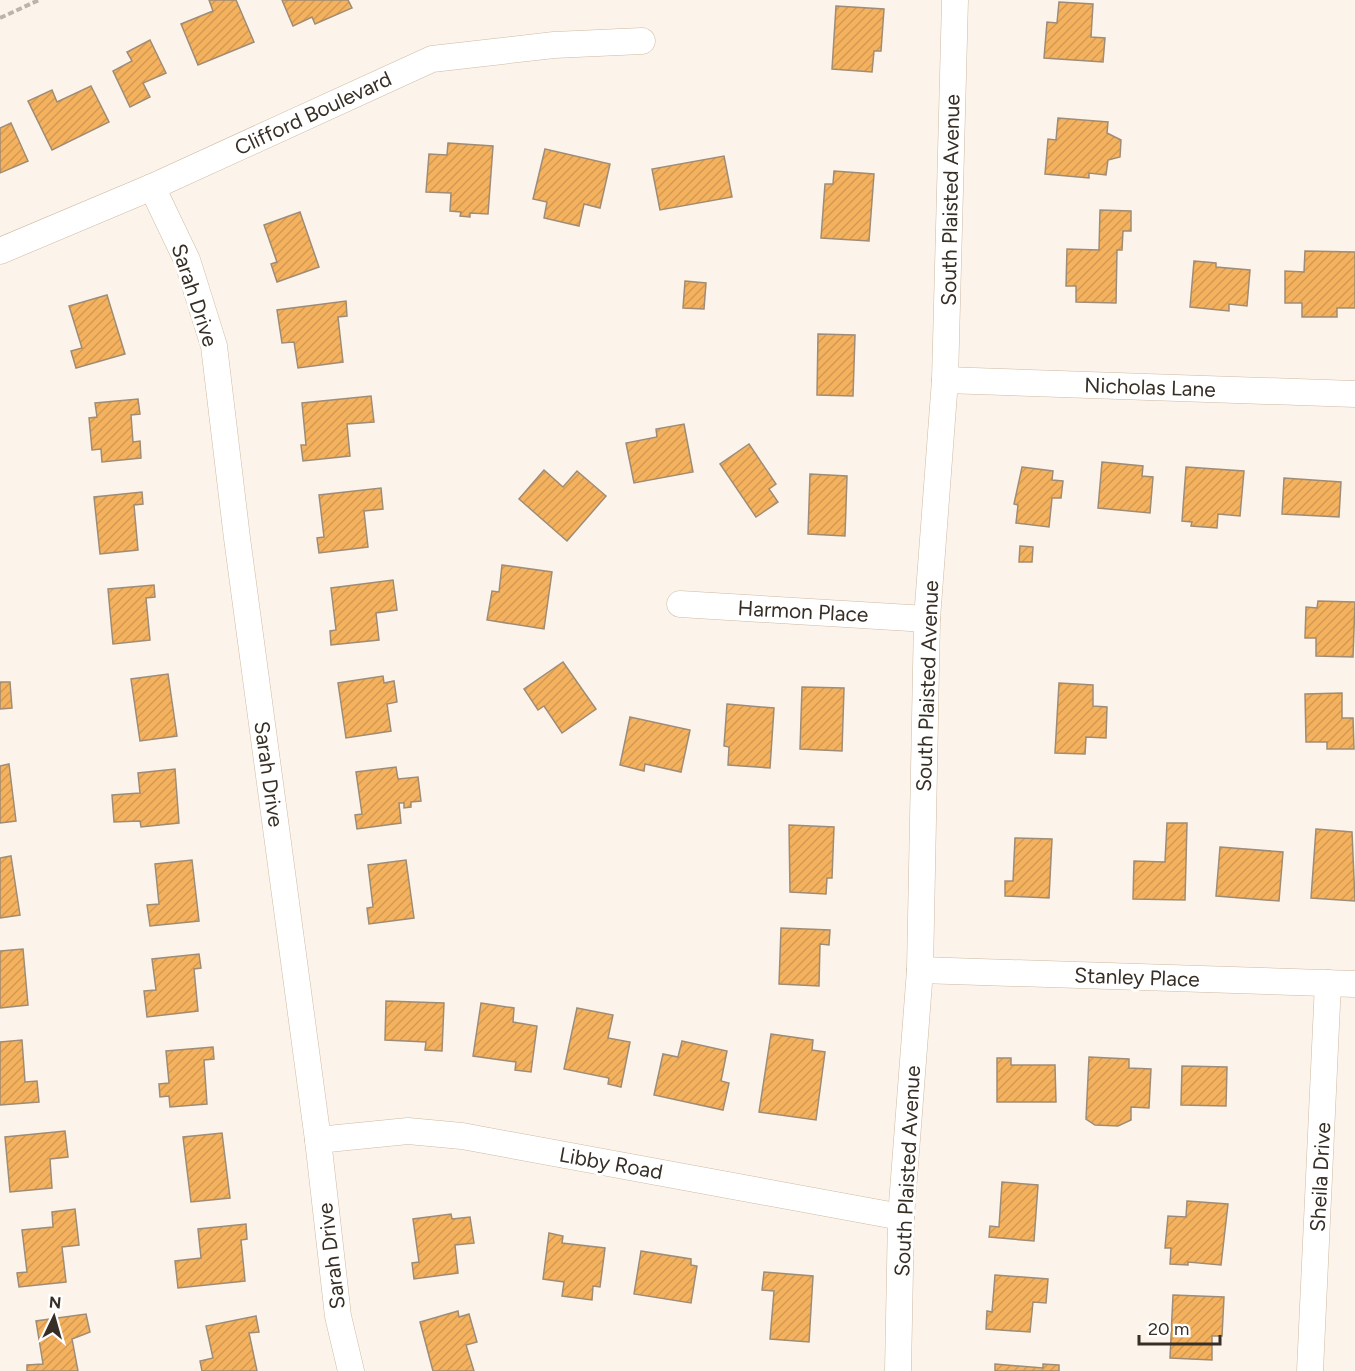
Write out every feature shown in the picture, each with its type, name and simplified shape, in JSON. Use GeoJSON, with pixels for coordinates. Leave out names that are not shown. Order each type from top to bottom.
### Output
{"type":"FeatureCollection","features":[{"type":"Feature","properties":{"kind":"street","name":"South Plaisted Avenue"},"geometry":{"type":"LineString","coordinates":[[898,1371],[901,1217],[920,970],[927,619],[945,380],[955,0]]}},
{"type":"Feature","properties":{"kind":"street","name":"Clifford Boulevard"},"geometry":{"type":"LineString","coordinates":[[0,251],[152,187],[432,59],[554,45],[642,41]]}},
{"type":"Feature","properties":{"kind":"street","name":"Sarah Drive"},"geometry":{"type":"LineString","coordinates":[[152,187],[187,260],[214,346],[238,549],[318,1140],[338,1316],[351,1371]]}},
{"type":"Feature","properties":{"kind":"street","name":"Nicholas Lane"},"geometry":{"type":"LineString","coordinates":[[945,380],[1355,394]]}},
{"type":"Feature","properties":{"kind":"street","name":"Harmon Place"},"geometry":{"type":"LineString","coordinates":[[680,604],[927,619]]}},
{"type":"Feature","properties":{"kind":"street","name":"Stanley Place"},"geometry":{"type":"LineString","coordinates":[[920,970],[1355,984]]}},
{"type":"Feature","properties":{"kind":"street","name":"Sheila Drive"},"geometry":{"type":"LineString","coordinates":[[1310,1371],[1328,983]]}},
{"type":"Feature","properties":{"kind":"street","name":"Libby Road"},"geometry":{"type":"LineString","coordinates":[[318,1140],[408,1131],[462,1136],[901,1217]]}},
{"type":"Feature","properties":{"kind":"path"},"geometry":{"type":"LineString","coordinates":[[0,18],[39,0]]}},
{"type":"Feature","properties":{"kind":"building"},"geometry":{"type":"Polygon","coordinates":[[[209,0],[236,0],[254,42],[198,65],[181,24],[213,11],[209,0]]]}},
{"type":"Feature","properties":{"kind":"building"},"geometry":{"type":"Polygon","coordinates":[[[282,0],[348,0],[352,8],[315,24],[312,17],[293,26],[282,0]]]}},
{"type":"Feature","properties":{"kind":"building"},"geometry":{"type":"Polygon","coordinates":[[[1059,2],[1093,4],[1091,37],[1105,38],[1103,62],[1044,58],[1047,22],[1057,23],[1059,2]]]}},
{"type":"Feature","properties":{"kind":"building"},"geometry":{"type":"Polygon","coordinates":[[[836,6],[884,9],[881,51],[874,51],[872,72],[832,69],[836,6]]]}},
{"type":"Feature","properties":{"kind":"building"},"geometry":{"type":"Polygon","coordinates":[[[150,40],[166,73],[143,83],[150,97],[130,107],[113,71],[132,61],[127,52],[150,40]]]}},
{"type":"Feature","properties":{"kind":"building"},"geometry":{"type":"Polygon","coordinates":[[[91,86],[109,122],[52,150],[28,101],[52,90],[57,102],[91,86]]]}},
{"type":"Feature","properties":{"kind":"building"},"geometry":{"type":"Polygon","coordinates":[[[1058,118],[1108,122],[1107,133],[1121,140],[1120,157],[1108,160],[1106,175],[1089,173],[1089,178],[1045,174],[1048,139],[1056,140],[1058,118]]]}},
{"type":"Feature","properties":{"kind":"building"},"geometry":{"type":"Polygon","coordinates":[[[11,123],[28,161],[0,173],[0,128],[11,123]]]}},
{"type":"Feature","properties":{"kind":"building"},"geometry":{"type":"Polygon","coordinates":[[[448,143],[493,146],[488,214],[470,213],[470,217],[460,216],[461,212],[450,211],[451,193],[426,192],[429,154],[447,155],[448,143]]]}},
{"type":"Feature","properties":{"kind":"building"},"geometry":{"type":"Polygon","coordinates":[[[545,149],[610,164],[600,208],[584,204],[579,226],[544,218],[547,202],[533,199],[545,149]]]}},
{"type":"Feature","properties":{"kind":"building"},"geometry":{"type":"Polygon","coordinates":[[[724,156],[732,197],[660,210],[652,169],[724,156]]]}},
{"type":"Feature","properties":{"kind":"building"},"geometry":{"type":"Polygon","coordinates":[[[834,171],[874,174],[869,241],[821,238],[825,184],[833,184],[834,171]]]}},
{"type":"Feature","properties":{"kind":"building"},"geometry":{"type":"Polygon","coordinates":[[[1100,210],[1131,211],[1131,231],[1123,231],[1122,250],[1117,250],[1116,303],[1076,302],[1076,286],[1066,286],[1067,249],[1099,250],[1100,210]]]}},
{"type":"Feature","properties":{"kind":"building"},"geometry":{"type":"Polygon","coordinates":[[[300,212],[319,267],[277,282],[271,264],[277,262],[264,225],[300,212]]]}},
{"type":"Feature","properties":{"kind":"building"},"geometry":{"type":"Polygon","coordinates":[[[1305,251],[1355,252],[1355,308],[1337,308],[1337,317],[1302,317],[1302,303],[1285,303],[1285,271],[1304,272],[1305,251]]]}},
{"type":"Feature","properties":{"kind":"building"},"geometry":{"type":"Polygon","coordinates":[[[1194,261],[1216,263],[1216,267],[1250,270],[1247,306],[1229,304],[1229,311],[1190,307],[1194,261]]]}},
{"type":"Feature","properties":{"kind":"building"},"geometry":{"type":"Polygon","coordinates":[[[685,281],[706,283],[704,309],[683,308],[685,281]]]}},
{"type":"Feature","properties":{"kind":"building"},"geometry":{"type":"Polygon","coordinates":[[[107,295],[125,354],[76,368],[71,351],[82,348],[69,306],[107,295]]]}},
{"type":"Feature","properties":{"kind":"building"},"geometry":{"type":"Polygon","coordinates":[[[346,301],[347,316],[338,317],[343,362],[298,368],[294,342],[282,343],[277,310],[346,301]]]}},
{"type":"Feature","properties":{"kind":"building"},"geometry":{"type":"Polygon","coordinates":[[[818,334],[855,335],[853,396],[817,395],[818,334]]]}},
{"type":"Feature","properties":{"kind":"building"},"geometry":{"type":"Polygon","coordinates":[[[371,396],[374,422],[347,424],[350,456],[303,461],[301,445],[306,445],[302,403],[371,396]]]}},
{"type":"Feature","properties":{"kind":"building"},"geometry":{"type":"Polygon","coordinates":[[[138,399],[140,414],[131,415],[133,442],[140,441],[141,458],[102,462],[101,449],[92,450],[89,418],[97,417],[95,403],[138,399]]]}},
{"type":"Feature","properties":{"kind":"building"},"geometry":{"type":"Polygon","coordinates":[[[684,424],[693,472],[634,483],[626,443],[657,437],[656,429],[684,424]]]}},
{"type":"Feature","properties":{"kind":"building"},"geometry":{"type":"Polygon","coordinates":[[[749,444],[776,484],[769,489],[778,502],[756,517],[720,464],[749,444]]]}},
{"type":"Feature","properties":{"kind":"building"},"geometry":{"type":"Polygon","coordinates":[[[1102,462],[1143,466],[1142,476],[1153,477],[1150,513],[1098,508],[1102,462]]]}},
{"type":"Feature","properties":{"kind":"building"},"geometry":{"type":"Polygon","coordinates":[[[1022,467],[1053,471],[1052,480],[1063,481],[1061,498],[1052,498],[1049,527],[1016,523],[1018,505],[1014,504],[1022,467]]]}},
{"type":"Feature","properties":{"kind":"building"},"geometry":{"type":"Polygon","coordinates":[[[1186,467],[1244,471],[1240,516],[1218,514],[1217,528],[1191,526],[1192,522],[1182,521],[1186,467]]]}},
{"type":"Feature","properties":{"kind":"building"},"geometry":{"type":"Polygon","coordinates":[[[544,470],[563,487],[577,471],[606,496],[567,541],[519,499],[544,470]]]}},
{"type":"Feature","properties":{"kind":"building"},"geometry":{"type":"Polygon","coordinates":[[[810,474],[847,476],[845,536],[808,534],[810,474]]]}},
{"type":"Feature","properties":{"kind":"building"},"geometry":{"type":"Polygon","coordinates":[[[1284,478],[1341,482],[1339,517],[1282,514],[1284,478]]]}},
{"type":"Feature","properties":{"kind":"building"},"geometry":{"type":"Polygon","coordinates":[[[381,488],[383,509],[364,511],[368,547],[319,553],[317,538],[324,537],[319,495],[381,488]]]}},
{"type":"Feature","properties":{"kind":"building"},"geometry":{"type":"Polygon","coordinates":[[[142,492],[143,504],[134,505],[138,550],[100,554],[94,497],[142,492]]]}},
{"type":"Feature","properties":{"kind":"building"},"geometry":{"type":"Polygon","coordinates":[[[1020,546],[1033,547],[1032,562],[1019,562],[1020,546]]]}},
{"type":"Feature","properties":{"kind":"building"},"geometry":{"type":"Polygon","coordinates":[[[502,565],[552,572],[544,629],[487,620],[492,591],[499,592],[502,565]]]}},
{"type":"Feature","properties":{"kind":"building"},"geometry":{"type":"Polygon","coordinates":[[[393,580],[397,610],[376,613],[379,640],[331,645],[330,631],[336,630],[331,588],[393,580]]]}},
{"type":"Feature","properties":{"kind":"building"},"geometry":{"type":"Polygon","coordinates":[[[154,585],[155,597],[146,598],[150,640],[113,644],[108,589],[154,585]]]}},
{"type":"Feature","properties":{"kind":"building"},"geometry":{"type":"Polygon","coordinates":[[[1318,601],[1355,602],[1353,657],[1316,656],[1316,638],[1305,638],[1306,607],[1317,608],[1318,601]]]}},
{"type":"Feature","properties":{"kind":"building"},"geometry":{"type":"Polygon","coordinates":[[[563,662],[596,709],[562,733],[544,706],[538,710],[524,689],[563,662]]]}},
{"type":"Feature","properties":{"kind":"building"},"geometry":{"type":"Polygon","coordinates":[[[168,674],[177,736],[140,741],[131,679],[168,674]]]}},
{"type":"Feature","properties":{"kind":"building"},"geometry":{"type":"Polygon","coordinates":[[[383,676],[384,683],[394,681],[397,702],[387,704],[391,731],[346,738],[338,683],[383,676]]]}},
{"type":"Feature","properties":{"kind":"building"},"geometry":{"type":"Polygon","coordinates":[[[0,682],[10,682],[12,708],[0,709],[0,682]]]}},
{"type":"Feature","properties":{"kind":"building"},"geometry":{"type":"Polygon","coordinates":[[[1059,683],[1093,685],[1093,706],[1107,707],[1106,738],[1086,737],[1085,754],[1055,753],[1059,683]]]}},
{"type":"Feature","properties":{"kind":"building"},"geometry":{"type":"Polygon","coordinates":[[[802,687],[844,688],[842,751],[800,749],[802,687]]]}},
{"type":"Feature","properties":{"kind":"building"},"geometry":{"type":"Polygon","coordinates":[[[1342,693],[1342,718],[1353,718],[1354,749],[1327,749],[1327,742],[1306,742],[1305,694],[1342,693]]]}},
{"type":"Feature","properties":{"kind":"building"},"geometry":{"type":"Polygon","coordinates":[[[727,704],[774,708],[770,768],[728,765],[729,747],[724,746],[727,704]]]}},
{"type":"Feature","properties":{"kind":"building"},"geometry":{"type":"Polygon","coordinates":[[[630,717],[690,730],[681,772],[645,764],[644,771],[620,765],[630,717]]]}},
{"type":"Feature","properties":{"kind":"building"},"geometry":{"type":"Polygon","coordinates":[[[9,764],[16,821],[0,823],[0,766],[9,764]]]}},
{"type":"Feature","properties":{"kind":"building"},"geometry":{"type":"Polygon","coordinates":[[[396,767],[398,779],[418,777],[421,801],[411,802],[411,807],[404,808],[404,803],[399,803],[401,823],[357,829],[355,815],[362,814],[356,772],[396,767]]]}},
{"type":"Feature","properties":{"kind":"building"},"geometry":{"type":"Polygon","coordinates":[[[175,769],[179,823],[141,827],[140,821],[114,822],[112,795],[140,793],[138,773],[175,769]]]}},
{"type":"Feature","properties":{"kind":"building"},"geometry":{"type":"Polygon","coordinates":[[[1167,823],[1187,823],[1185,900],[1133,899],[1134,861],[1165,862],[1167,823]]]}},
{"type":"Feature","properties":{"kind":"building"},"geometry":{"type":"Polygon","coordinates":[[[789,825],[834,827],[832,878],[827,878],[826,894],[790,892],[789,825]]]}},
{"type":"Feature","properties":{"kind":"building"},"geometry":{"type":"Polygon","coordinates":[[[1316,829],[1352,832],[1355,901],[1311,898],[1316,829]]]}},
{"type":"Feature","properties":{"kind":"building"},"geometry":{"type":"Polygon","coordinates":[[[1015,838],[1052,839],[1049,898],[1005,896],[1005,881],[1013,881],[1015,838]]]}},
{"type":"Feature","properties":{"kind":"building"},"geometry":{"type":"Polygon","coordinates":[[[1220,847],[1283,852],[1279,901],[1216,896],[1220,847]]]}},
{"type":"Feature","properties":{"kind":"building"},"geometry":{"type":"Polygon","coordinates":[[[11,856],[20,915],[0,918],[0,858],[11,856]]]}},
{"type":"Feature","properties":{"kind":"building"},"geometry":{"type":"Polygon","coordinates":[[[192,860],[199,921],[150,926],[147,905],[159,904],[155,864],[192,860]]]}},
{"type":"Feature","properties":{"kind":"building"},"geometry":{"type":"Polygon","coordinates":[[[406,860],[414,918],[369,924],[367,908],[373,907],[368,865],[406,860]]]}},
{"type":"Feature","properties":{"kind":"building"},"geometry":{"type":"Polygon","coordinates":[[[781,928],[830,930],[829,945],[820,944],[819,986],[779,984],[781,928]]]}},
{"type":"Feature","properties":{"kind":"building"},"geometry":{"type":"Polygon","coordinates":[[[23,949],[28,1005],[0,1008],[0,951],[23,949]]]}},
{"type":"Feature","properties":{"kind":"building"},"geometry":{"type":"Polygon","coordinates":[[[199,954],[201,968],[194,969],[198,1011],[147,1017],[144,991],[156,990],[152,959],[199,954]]]}},
{"type":"Feature","properties":{"kind":"building"},"geometry":{"type":"Polygon","coordinates":[[[386,1001],[444,1003],[442,1051],[425,1050],[426,1042],[385,1040],[386,1001]]]}},
{"type":"Feature","properties":{"kind":"building"},"geometry":{"type":"Polygon","coordinates":[[[481,1003],[514,1008],[513,1022],[537,1026],[531,1072],[515,1070],[516,1062],[473,1056],[481,1003]]]}},
{"type":"Feature","properties":{"kind":"building"},"geometry":{"type":"Polygon","coordinates":[[[577,1008],[613,1015],[608,1038],[630,1042],[621,1087],[608,1084],[609,1078],[564,1069],[577,1008]]]}},
{"type":"Feature","properties":{"kind":"building"},"geometry":{"type":"Polygon","coordinates":[[[771,1034],[813,1040],[812,1050],[825,1052],[816,1120],[759,1112],[771,1034]]]}},
{"type":"Feature","properties":{"kind":"building"},"geometry":{"type":"Polygon","coordinates":[[[22,1040],[25,1082],[37,1081],[39,1102],[0,1105],[0,1042],[22,1040]]]}},
{"type":"Feature","properties":{"kind":"building"},"geometry":{"type":"Polygon","coordinates":[[[682,1041],[727,1051],[721,1081],[729,1083],[723,1110],[654,1095],[663,1054],[678,1057],[682,1041]]]}},
{"type":"Feature","properties":{"kind":"building"},"geometry":{"type":"Polygon","coordinates":[[[213,1047],[214,1059],[204,1060],[207,1104],[170,1107],[169,1096],[160,1097],[159,1084],[169,1083],[166,1051],[213,1047]]]}},
{"type":"Feature","properties":{"kind":"building"},"geometry":{"type":"Polygon","coordinates":[[[1089,1057],[1129,1059],[1129,1068],[1151,1069],[1149,1108],[1131,1107],[1131,1120],[1118,1126],[1095,1125],[1086,1119],[1089,1057]]]}},
{"type":"Feature","properties":{"kind":"building"},"geometry":{"type":"Polygon","coordinates":[[[997,1058],[1011,1058],[1011,1065],[1055,1065],[1056,1102],[997,1102],[997,1058]]]}},
{"type":"Feature","properties":{"kind":"building"},"geometry":{"type":"Polygon","coordinates":[[[1182,1066],[1227,1067],[1226,1106],[1181,1105],[1182,1066]]]}},
{"type":"Feature","properties":{"kind":"building"},"geometry":{"type":"Polygon","coordinates":[[[65,1131],[68,1157],[50,1159],[52,1188],[10,1192],[5,1137],[65,1131]]]}},
{"type":"Feature","properties":{"kind":"building"},"geometry":{"type":"Polygon","coordinates":[[[222,1133],[230,1198],[191,1202],[183,1137],[222,1133]]]}},
{"type":"Feature","properties":{"kind":"building"},"geometry":{"type":"Polygon","coordinates":[[[1002,1182],[1038,1185],[1034,1241],[989,1237],[990,1226],[999,1227],[1002,1182]]]}},
{"type":"Feature","properties":{"kind":"building"},"geometry":{"type":"Polygon","coordinates":[[[1187,1201],[1228,1204],[1221,1265],[1188,1262],[1188,1265],[1170,1264],[1171,1248],[1165,1248],[1168,1216],[1186,1217],[1187,1201]]]}},
{"type":"Feature","properties":{"kind":"building"},"geometry":{"type":"Polygon","coordinates":[[[75,1209],[79,1245],[62,1247],[66,1282],[19,1287],[17,1273],[27,1272],[22,1230],[53,1227],[52,1212],[75,1209]]]}},
{"type":"Feature","properties":{"kind":"building"},"geometry":{"type":"Polygon","coordinates":[[[451,1214],[452,1219],[470,1217],[474,1243],[455,1245],[458,1273],[414,1279],[412,1263],[419,1262],[413,1219],[451,1214]]]}},
{"type":"Feature","properties":{"kind":"building"},"geometry":{"type":"Polygon","coordinates":[[[246,1224],[247,1239],[241,1240],[245,1281],[178,1288],[175,1261],[201,1258],[198,1229],[246,1224]]]}},
{"type":"Feature","properties":{"kind":"building"},"geometry":{"type":"Polygon","coordinates":[[[549,1233],[563,1236],[562,1243],[605,1248],[600,1287],[593,1286],[592,1300],[562,1296],[564,1282],[543,1279],[549,1233]]]}},
{"type":"Feature","properties":{"kind":"building"},"geometry":{"type":"Polygon","coordinates":[[[641,1251],[691,1259],[691,1265],[697,1266],[691,1303],[634,1294],[641,1251]]]}},
{"type":"Feature","properties":{"kind":"building"},"geometry":{"type":"Polygon","coordinates":[[[764,1272],[813,1276],[809,1342],[770,1339],[774,1291],[762,1290],[764,1272]]]}},
{"type":"Feature","properties":{"kind":"building"},"geometry":{"type":"Polygon","coordinates":[[[995,1275],[1048,1279],[1046,1303],[1033,1302],[1030,1332],[986,1329],[987,1311],[992,1312],[995,1275]]]}},
{"type":"Feature","properties":{"kind":"building"},"geometry":{"type":"Polygon","coordinates":[[[1173,1295],[1224,1297],[1222,1336],[1212,1336],[1212,1360],[1170,1358],[1173,1295]]]}},
{"type":"Feature","properties":{"kind":"building"},"geometry":{"type":"Polygon","coordinates":[[[458,1311],[459,1317],[469,1314],[477,1342],[466,1345],[474,1371],[433,1371],[420,1322],[458,1311]]]}},
{"type":"Feature","properties":{"kind":"building"},"geometry":{"type":"Polygon","coordinates":[[[86,1314],[90,1332],[72,1339],[78,1371],[27,1371],[27,1365],[43,1364],[36,1321],[86,1314]]]}},
{"type":"Feature","properties":{"kind":"building"},"geometry":{"type":"Polygon","coordinates":[[[256,1316],[259,1332],[249,1333],[257,1371],[202,1371],[200,1361],[213,1358],[206,1326],[256,1316]]]}},
{"type":"Feature","properties":{"kind":"building"},"geometry":{"type":"Polygon","coordinates":[[[995,1364],[1043,1368],[1043,1364],[1059,1365],[1059,1371],[995,1371],[995,1364]]]}}]}
